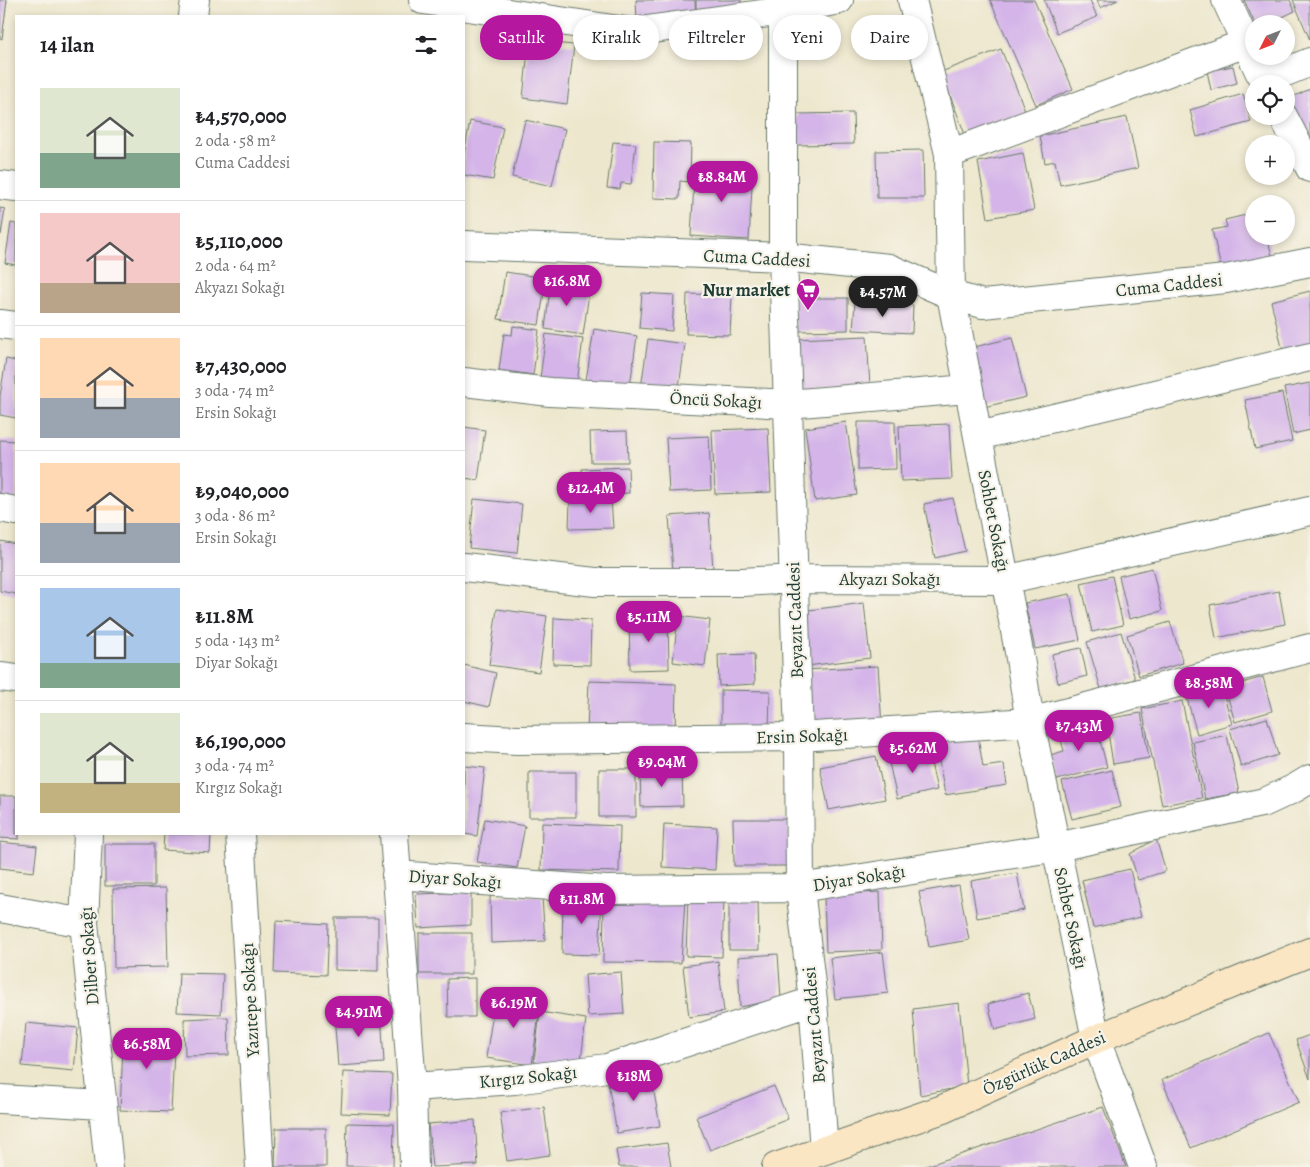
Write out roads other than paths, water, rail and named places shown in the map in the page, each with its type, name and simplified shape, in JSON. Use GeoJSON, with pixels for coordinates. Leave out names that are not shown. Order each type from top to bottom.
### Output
{"type":"FeatureCollection","features":[{"type":"Feature","properties":{"kind":"street"},"geometry":{"type":"LineString","coordinates":[[193,15],[195,0]]}},
{"type":"Feature","properties":{"kind":"street"},"geometry":{"type":"LineString","coordinates":[[423,0],[632,32],[782,6],[839,0]]}},
{"type":"Feature","properties":{"kind":"street","name":"Sohbet Sokağı"},"geometry":{"type":"LineString","coordinates":[[912,0],[949,154],[950,295],[1019,652],[1030,722],[1096,1039],[1143,1167]]}},
{"type":"Feature","properties":{"kind":"street"},"geometry":{"type":"LineString","coordinates":[[1226,0],[1245,41]]}},
{"type":"Feature","properties":{"kind":"street","name":"Beyazıt Caddesi"},"geometry":{"type":"LineString","coordinates":[[782,6],[784,258],[799,738],[800,888],[813,1001],[824,1150]]}},
{"type":"Feature","properties":{"kind":"street"},"geometry":{"type":"LineString","coordinates":[[949,154],[1245,43]]}},
{"type":"Feature","properties":{"kind":"street"},"geometry":{"type":"LineString","coordinates":[[1281,75],[1310,62]]}},
{"type":"Feature","properties":{"kind":"street"},"geometry":{"type":"LineString","coordinates":[[1288,125],[1310,168]]}},
{"type":"Feature","properties":{"kind":"street"},"geometry":{"type":"LineString","coordinates":[[0,185],[15,188]]}},
{"type":"Feature","properties":{"kind":"street","name":"Cuma Caddesi"},"geometry":{"type":"LineString","coordinates":[[465,245],[784,258],[889,268],[950,295],[983,304],[1226,279],[1310,262]]}},
{"type":"Feature","properties":{"kind":"street"},"geometry":{"type":"LineString","coordinates":[[0,324],[15,326]]}},
{"type":"Feature","properties":{"kind":"street"},"geometry":{"type":"LineString","coordinates":[[978,436],[1310,357]]}},
{"type":"Feature","properties":{"kind":"street","name":"Öncü Sokağı"},"geometry":{"type":"LineString","coordinates":[[465,382],[550,392],[788,404],[968,389]]}},
{"type":"Feature","properties":{"kind":"street"},"geometry":{"type":"LineString","coordinates":[[0,508],[15,511]]}},
{"type":"Feature","properties":{"kind":"street","name":"Akyazı Sokağı"},"geometry":{"type":"LineString","coordinates":[[465,567],[595,582],[742,582],[794,579],[1005,580],[1310,512]]}},
{"type":"Feature","properties":{"kind":"street","name":"Ersin Sokağı"},"geometry":{"type":"LineString","coordinates":[[465,737],[517,740],[799,738],[1030,722],[1310,648]]}},
{"type":"Feature","properties":{"kind":"street"},"geometry":{"type":"LineString","coordinates":[[0,677],[15,679]]}},
{"type":"Feature","properties":{"kind":"street","name":"Diyar Sokağı"},"geometry":{"type":"LineString","coordinates":[[396,875],[606,890],[800,888],[1057,847],[1265,802],[1295,788],[1310,778]]}},
{"type":"Feature","properties":{"kind":"street","name":"Dilber Sokağı"},"geometry":{"type":"LineString","coordinates":[[88,835],[84,923],[108,1167]]}},
{"type":"Feature","properties":{"kind":"street","name":"Yazıtepe Sokağı"},"geometry":{"type":"LineString","coordinates":[[240,835],[260,1167]]}},
{"type":"Feature","properties":{"kind":"street"},"geometry":{"type":"LineString","coordinates":[[394,835],[412,1087],[414,1167]]}},
{"type":"Feature","properties":{"kind":"street"},"geometry":{"type":"LineString","coordinates":[[0,908],[84,923]]}},
{"type":"Feature","properties":{"kind":"street","name":"Özgürlük Caddesi"},"geometry":{"type":"LineString","coordinates":[[776,1167],[943,1109],[1096,1039],[1310,952]]}},
{"type":"Feature","properties":{"kind":"street","name":"Kırgız Sokağı"},"geometry":{"type":"LineString","coordinates":[[412,1087],[515,1080],[607,1068],[813,1001]]}},
{"type":"Feature","properties":{"kind":"street"},"geometry":{"type":"LineString","coordinates":[[0,1099],[102,1105]]}},
{"type":"Feature","properties":{"kind":"place","name":"Nur market"},"geometry":{"type":"Point","coordinates":[808,311]}}]}
